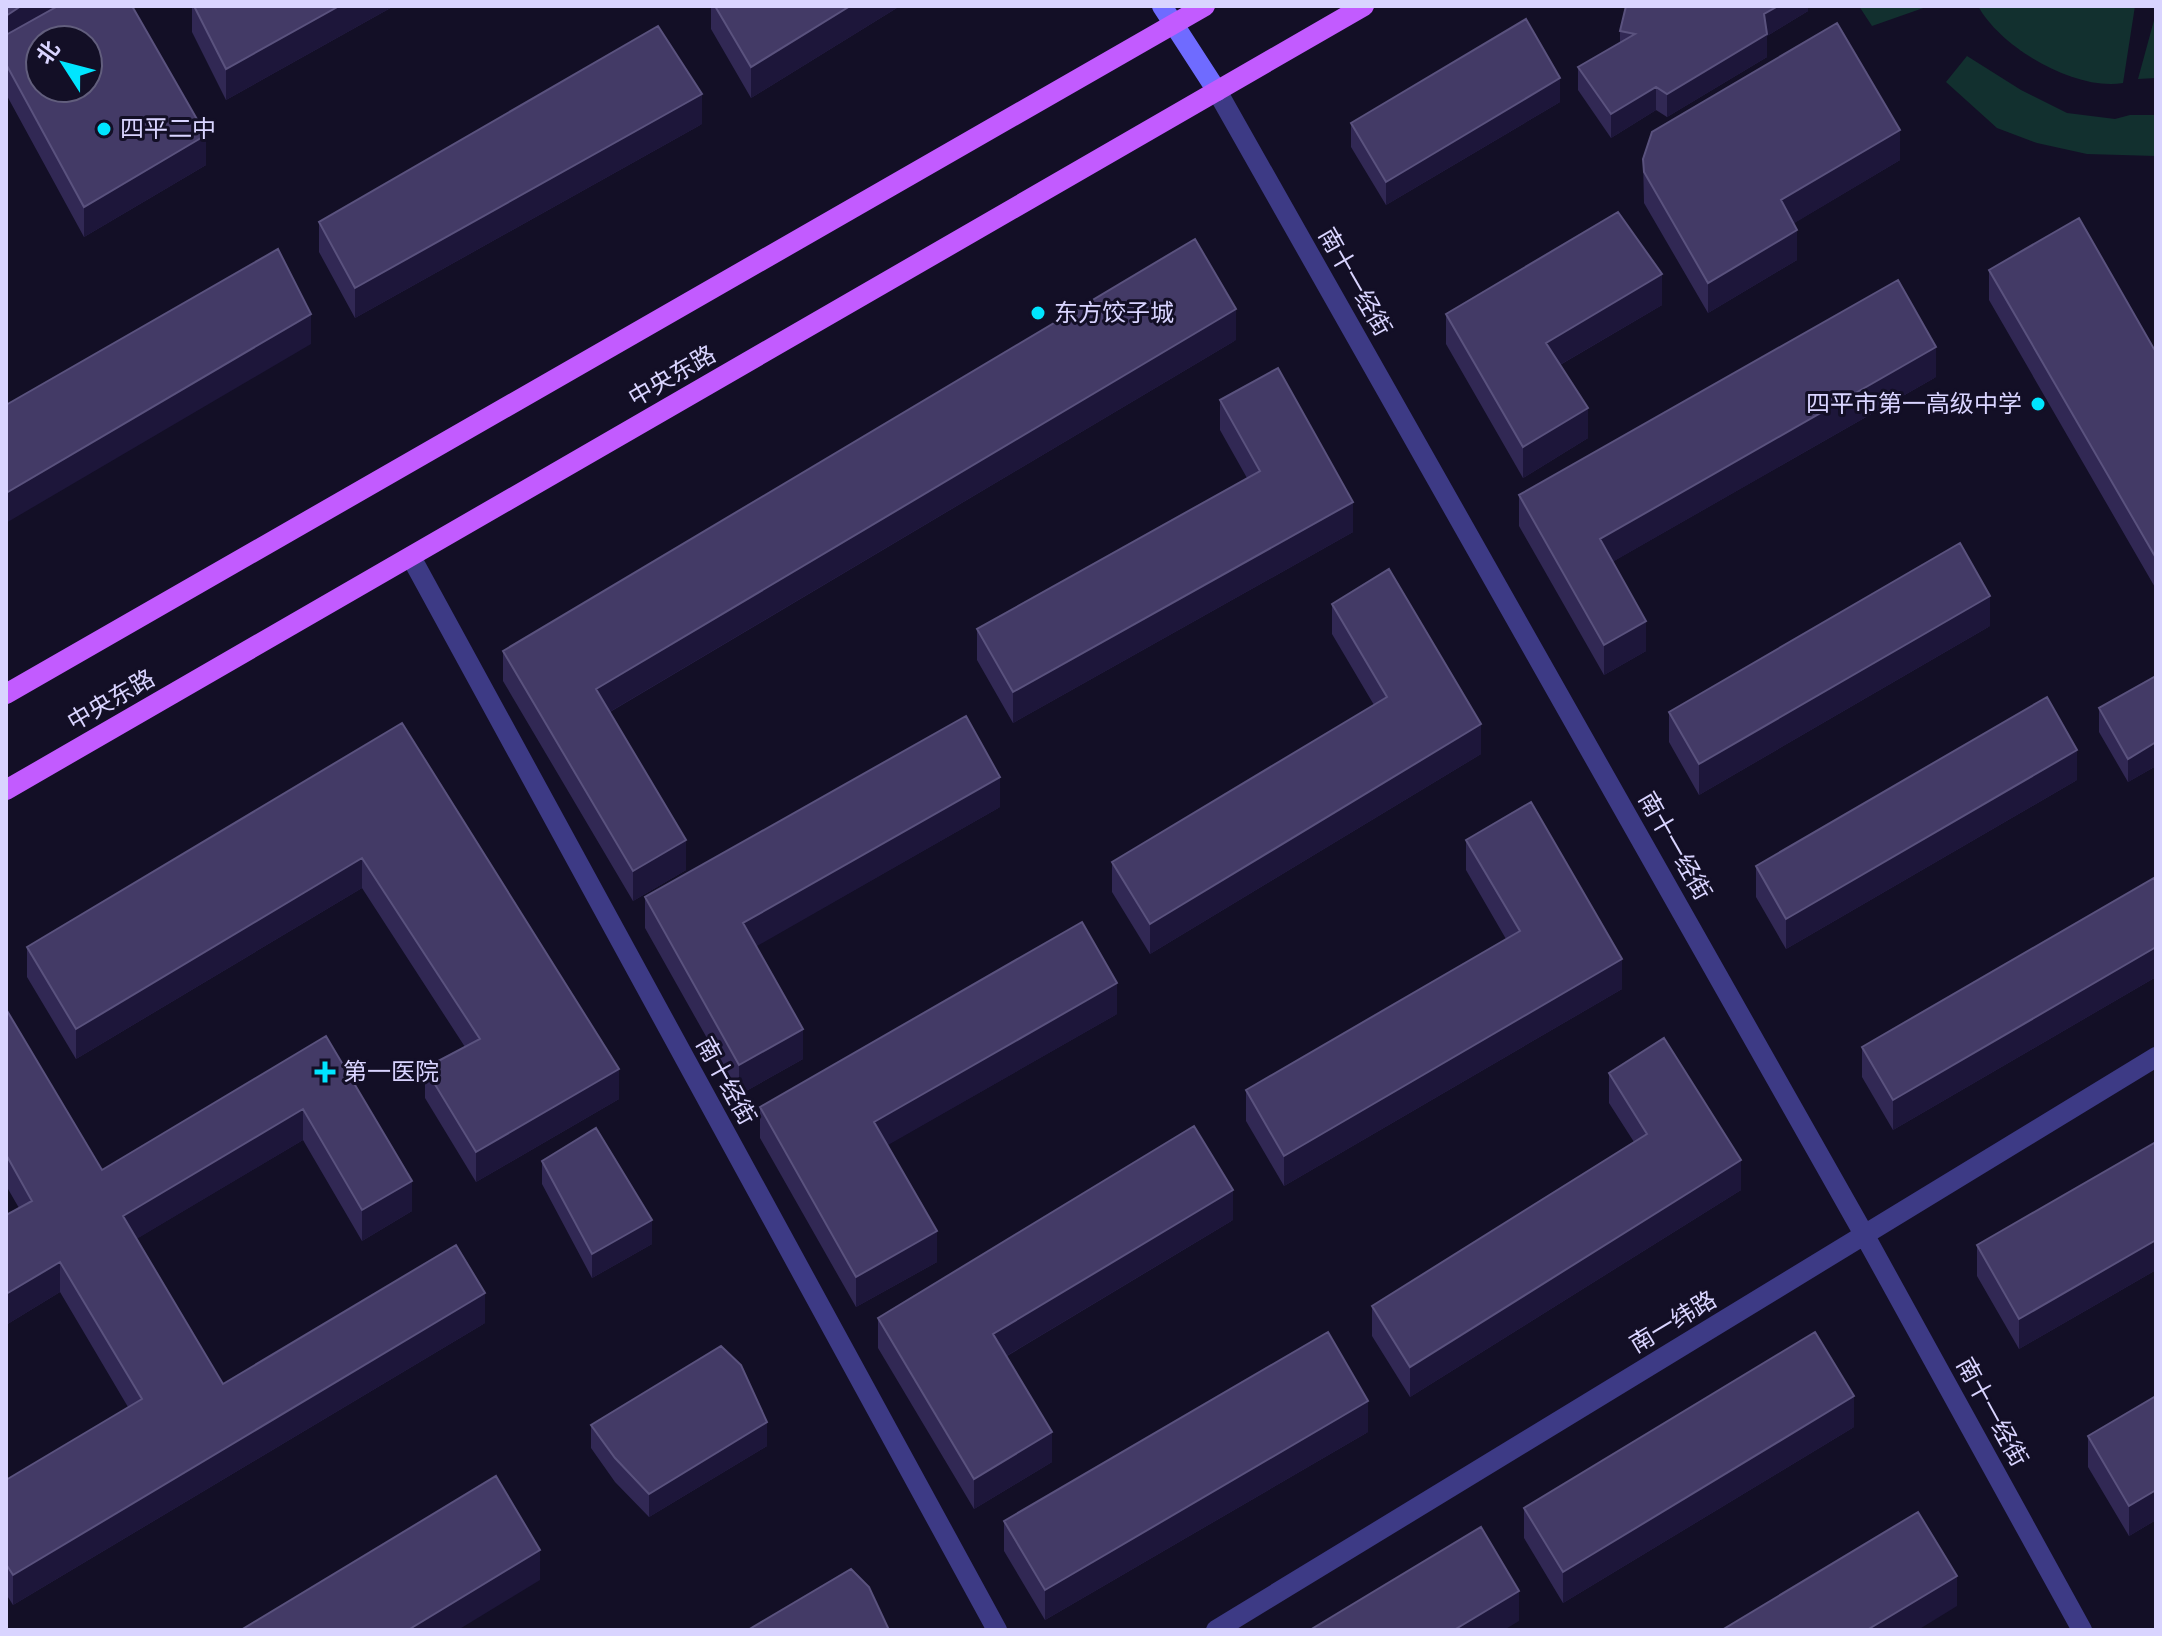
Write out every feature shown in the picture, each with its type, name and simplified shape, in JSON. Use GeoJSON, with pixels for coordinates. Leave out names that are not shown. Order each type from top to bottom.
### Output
{"type":"FeatureCollection","features":[{"type":"Feature","properties":{"kind":"main road"},"geometry":{"type":"LineString","coordinates":[[6,694],[1205,6]]}},
{"type":"Feature","properties":{"kind":"main road","name":"中央东路"},"geometry":{"type":"LineString","coordinates":[[6,790],[1364,6]]}},
{"type":"Feature","properties":{"kind":"street"},"geometry":{"type":"LineString","coordinates":[[1162,6],[1217,91]]}},
{"type":"Feature","properties":{"kind":"street","name":"南十一经街"},"geometry":{"type":"LineString","coordinates":[[1217,91],[1865,1236],[2082,1630]]}},
{"type":"Feature","properties":{"kind":"street","name":"南十经街"},"geometry":{"type":"LineString","coordinates":[[411,557],[997,1630]]}},
{"type":"Feature","properties":{"kind":"street","name":"南一纬路"},"geometry":{"type":"LineString","coordinates":[[1216,1630],[2156,1057]]}},
{"type":"Feature","properties":{"kind":"green space"},"geometry":{"type":"Polygon","coordinates":[[[1859,6],[1929,6],[1872,26],[1859,6]]]}},
{"type":"Feature","properties":{"kind":"green space"},"geometry":{"type":"Polygon","coordinates":[[[1978,6],[2135,6],[2123,83],[2104,84],[2083,80],[2041,63],[2004,37],[1978,6]]]}},
{"type":"Feature","properties":{"kind":"green space"},"geometry":{"type":"Polygon","coordinates":[[[2156,13],[2156,78],[2138,79],[2156,13]]]}},
{"type":"Feature","properties":{"kind":"green space"},"geometry":{"type":"Polygon","coordinates":[[[1967,56],[2021,90],[2067,113],[2115,119],[2130,115],[2156,115],[2156,156],[2087,154],[2037,143],[1997,128],[1946,82],[1967,56]]]}},
{"type":"Feature","properties":{"kind":"building"},"geometry":{"type":"Polygon","coordinates":[[[6,6],[21,6],[6,16],[6,6]]]}},
{"type":"Feature","properties":{"kind":"building"},"geometry":{"type":"Polygon","coordinates":[[[58,6],[132,6],[206,135],[84,207],[28,104],[104,104],[104,24],[26,24],[58,6]]]}},
{"type":"Feature","properties":{"kind":"building"},"geometry":{"type":"Polygon","coordinates":[[[194,6],[339,6],[226,69],[194,6]]]}},
{"type":"Feature","properties":{"kind":"building"},"geometry":{"type":"Polygon","coordinates":[[[715,6],[850,6],[751,67],[715,6]]]}},
{"type":"Feature","properties":{"kind":"building"},"geometry":{"type":"Polygon","coordinates":[[[1626,6],[1778,6],[1764,14],[1767,34],[1667,94],[1656,87],[1611,114],[1578,67],[1635,34],[1620,31],[1626,6]]]}},
{"type":"Feature","properties":{"kind":"building"},"geometry":{"type":"Polygon","coordinates":[[[1526,19],[1560,78],[1386,182],[1351,123],[1526,19]]]}},
{"type":"Feature","properties":{"kind":"building"},"geometry":{"type":"Polygon","coordinates":[[[1837,23],[1900,130],[1781,200],[1797,230],[1708,283],[1644,172],[1643,159],[1652,132],[1837,23]]]}},
{"type":"Feature","properties":{"kind":"building"},"geometry":{"type":"Polygon","coordinates":[[[24,25],[24,97],[6,64],[6,35],[24,25]]]}},
{"type":"Feature","properties":{"kind":"building"},"geometry":{"type":"Polygon","coordinates":[[[658,26],[702,94],[355,288],[319,222],[658,26]]]}},
{"type":"Feature","properties":{"kind":"building"},"geometry":{"type":"Polygon","coordinates":[[[1618,212],[1662,274],[1546,343],[1588,408],[1523,447],[1446,314],[1618,212]]]}},
{"type":"Feature","properties":{"kind":"building"},"geometry":{"type":"Polygon","coordinates":[[[2079,218],[2156,348],[2156,558],[1989,270],[2079,218]]]}},
{"type":"Feature","properties":{"kind":"building"},"geometry":{"type":"Polygon","coordinates":[[[1195,239],[1236,309],[596,689],[686,840],[633,871],[503,651],[1195,239]]]}},
{"type":"Feature","properties":{"kind":"building"},"geometry":{"type":"Polygon","coordinates":[[[278,249],[311,314],[6,493],[6,405],[278,249]]]}},
{"type":"Feature","properties":{"kind":"building"},"geometry":{"type":"Polygon","coordinates":[[[1898,280],[1936,347],[1600,539],[1646,621],[1604,645],[1519,495],[1898,280]]]}},
{"type":"Feature","properties":{"kind":"building"},"geometry":{"type":"Polygon","coordinates":[[[1278,368],[1353,502],[1013,692],[977,629],[1260,471],[1220,400],[1278,368]]]}},
{"type":"Feature","properties":{"kind":"building"},"geometry":{"type":"Polygon","coordinates":[[[1960,543],[1990,596],[1699,764],[1669,712],[1960,543]]]}},
{"type":"Feature","properties":{"kind":"building"},"geometry":{"type":"Polygon","coordinates":[[[1389,569],[1481,724],[1150,924],[1112,862],[1387,697],[1332,604],[1389,569]]]}},
{"type":"Feature","properties":{"kind":"building"},"geometry":{"type":"Polygon","coordinates":[[[2156,676],[2156,742],[2128,759],[2099,708],[2156,676]]]}},
{"type":"Feature","properties":{"kind":"building"},"geometry":{"type":"Polygon","coordinates":[[[2047,697],[2077,750],[1786,919],[1756,866],[2047,697]]]}},
{"type":"Feature","properties":{"kind":"building"},"geometry":{"type":"Polygon","coordinates":[[[966,716],[1000,777],[743,923],[803,1029],[739,1065],[645,897],[966,716]]]}},
{"type":"Feature","properties":{"kind":"building"},"geometry":{"type":"Polygon","coordinates":[[[402,723],[619,1069],[476,1152],[425,1068],[480,1039],[362,858],[76,1029],[27,947],[402,723]]]}},
{"type":"Feature","properties":{"kind":"building"},"geometry":{"type":"Polygon","coordinates":[[[1531,802],[1622,959],[1284,1156],[1246,1090],[1520,931],[1466,840],[1531,802]]]}},
{"type":"Feature","properties":{"kind":"building"},"geometry":{"type":"Polygon","coordinates":[[[2154,878],[2156,947],[1893,1100],[1862,1047],[2154,878]]]}},
{"type":"Feature","properties":{"kind":"building"},"geometry":{"type":"Polygon","coordinates":[[[1082,922],[1117,983],[874,1122],[937,1231],[856,1277],[760,1107],[1082,922]]]}},
{"type":"Feature","properties":{"kind":"building"},"geometry":{"type":"Polygon","coordinates":[[[6,1009],[102,1170],[326,1036],[412,1181],[362,1210],[303,1109],[123,1216],[223,1384],[456,1245],[485,1293],[13,1575],[6,1564],[6,1480],[142,1399],[60,1262],[6,1294],[6,1215],[32,1201],[8,1158],[6,1160],[6,1009]]]}},
{"type":"Feature","properties":{"kind":"building"},"geometry":{"type":"Polygon","coordinates":[[[1664,1038],[1741,1160],[1410,1367],[1372,1306],[1647,1134],[1609,1073],[1664,1038]]]}},
{"type":"Feature","properties":{"kind":"building"},"geometry":{"type":"Polygon","coordinates":[[[1194,1126],[1233,1190],[993,1334],[1052,1432],[974,1479],[878,1318],[1194,1126]]]}},
{"type":"Feature","properties":{"kind":"building"},"geometry":{"type":"Polygon","coordinates":[[[596,1128],[652,1220],[592,1254],[542,1161],[596,1128]]]}},
{"type":"Feature","properties":{"kind":"building"},"geometry":{"type":"Polygon","coordinates":[[[2156,1142],[2156,1240],[2019,1319],[1977,1245],[2156,1142]]]}},
{"type":"Feature","properties":{"kind":"building"},"geometry":{"type":"Polygon","coordinates":[[[1328,1332],[1368,1401],[1045,1590],[1004,1521],[1328,1332]]]}},
{"type":"Feature","properties":{"kind":"building"},"geometry":{"type":"Polygon","coordinates":[[[1815,1332],[1854,1396],[1563,1572],[1524,1508],[1815,1332]]]}},
{"type":"Feature","properties":{"kind":"building"},"geometry":{"type":"Polygon","coordinates":[[[721,1346],[741,1365],[767,1422],[649,1494],[615,1458],[591,1425],[721,1346]]]}},
{"type":"Feature","properties":{"kind":"building"},"geometry":{"type":"Polygon","coordinates":[[[2156,1396],[2156,1490],[2129,1506],[2088,1436],[2156,1396]]]}},
{"type":"Feature","properties":{"kind":"building"},"geometry":{"type":"Polygon","coordinates":[[[496,1476],[540,1550],[408,1630],[241,1630],[496,1476]]]}},
{"type":"Feature","properties":{"kind":"building"},"geometry":{"type":"Polygon","coordinates":[[[1918,1512],[1957,1576],[1867,1630],[1722,1630],[1918,1512]]]}},
{"type":"Feature","properties":{"kind":"building"},"geometry":{"type":"Polygon","coordinates":[[[1481,1527],[1519,1591],[1454,1630],[1310,1630],[1481,1527]]]}},
{"type":"Feature","properties":{"kind":"building"},"geometry":{"type":"Polygon","coordinates":[[[851,1569],[869,1587],[889,1630],[748,1630],[851,1569]]]}},
{"type":"Feature","properties":{"kind":"place","name":"四平二中"},"geometry":{"type":"Point","coordinates":[104,129]}},
{"type":"Feature","properties":{"kind":"place","name":"东方饺子城"},"geometry":{"type":"Point","coordinates":[1038,313]}},
{"type":"Feature","properties":{"kind":"place","name":"四平市第一高级中学"},"geometry":{"type":"Point","coordinates":[2038,404]}},
{"type":"Feature","properties":{"kind":"place","name":"第一医院"},"geometry":{"type":"Point","coordinates":[325,1072]}}]}
